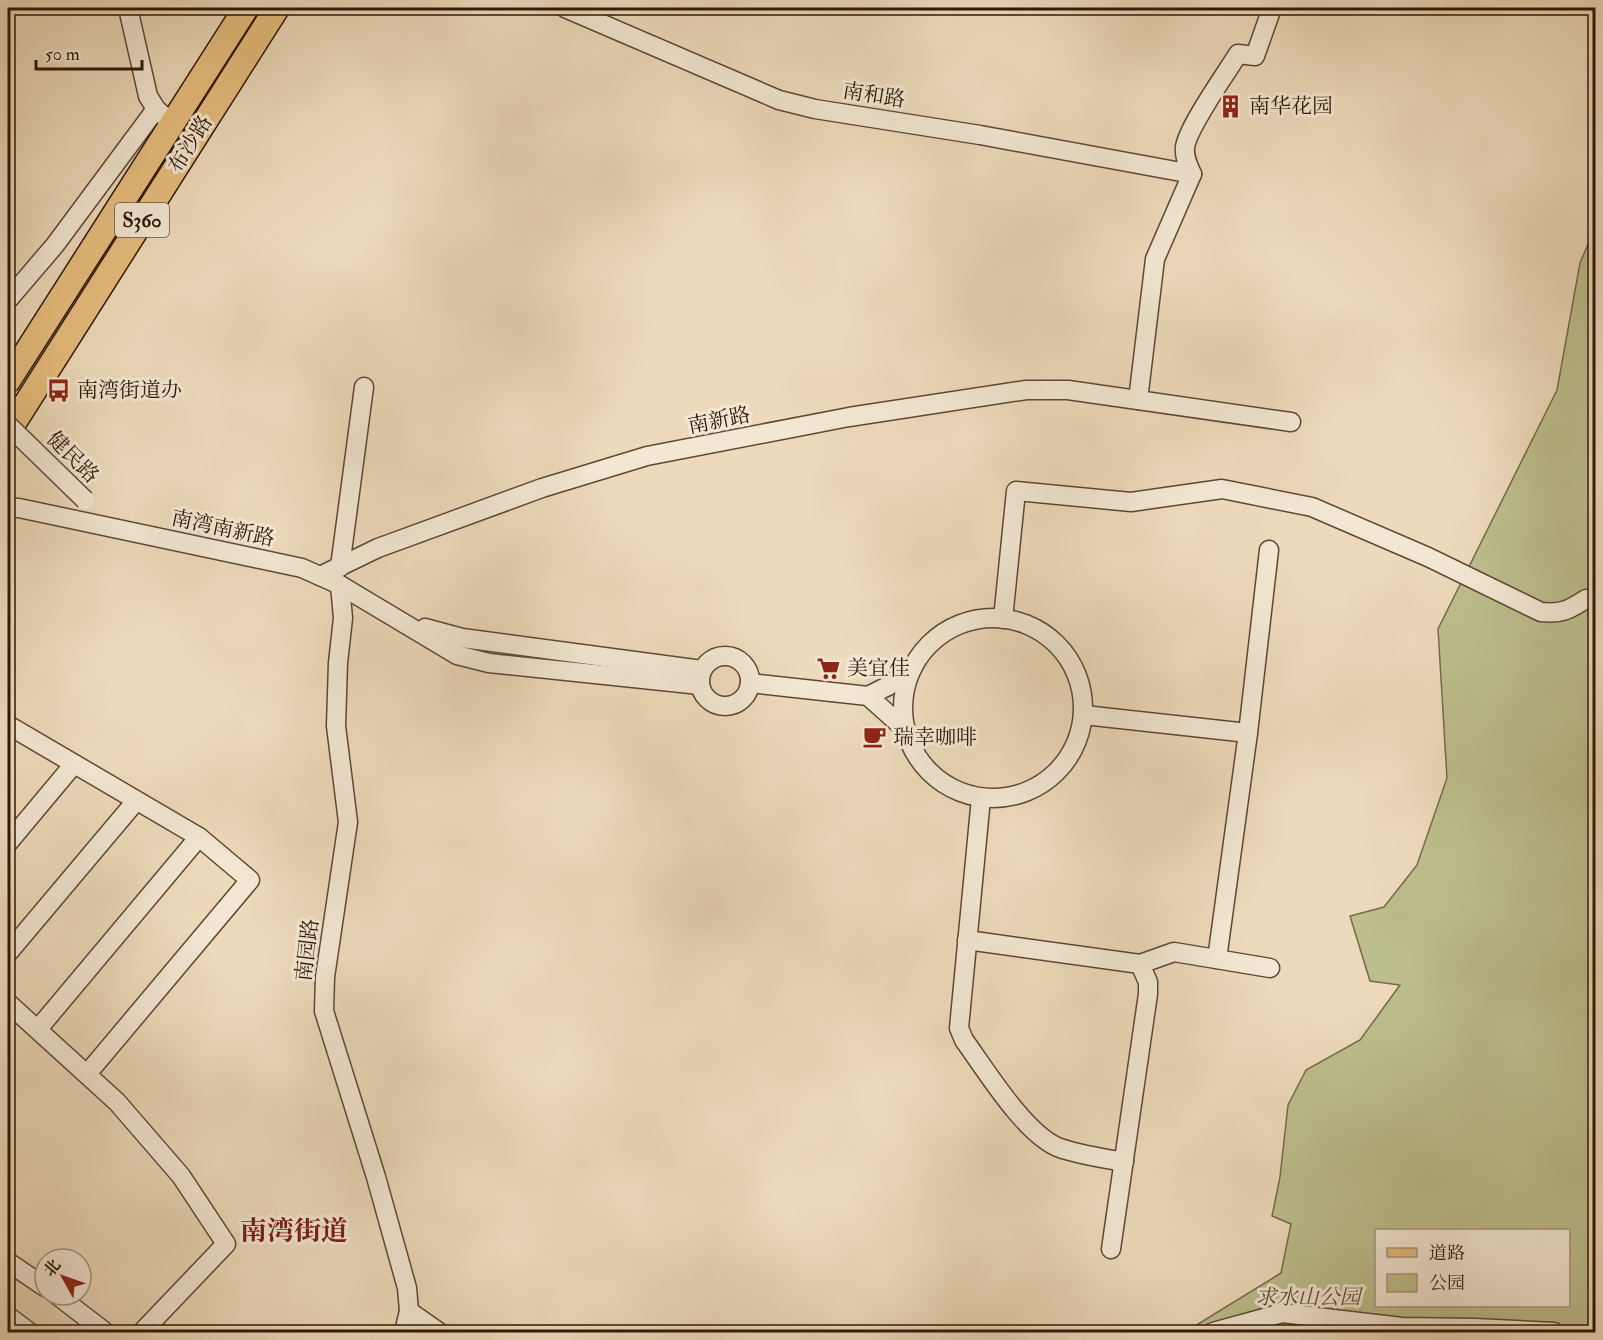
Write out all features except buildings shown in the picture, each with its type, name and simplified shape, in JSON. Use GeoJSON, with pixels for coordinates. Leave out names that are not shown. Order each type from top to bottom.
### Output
{"type":"FeatureCollection","features":[{"type":"Feature","properties":{"kind":"main road","name":"布沙路"},"geometry":{"type":"LineString","coordinates":[[8,379],[164,116],[246,8]]}},
{"type":"Feature","properties":{"kind":"main road","name":"布沙路"},"geometry":{"type":"LineString","coordinates":[[8,432],[277,8]]}},
{"type":"Feature","properties":{"kind":"street"},"geometry":{"type":"LineString","coordinates":[[8,300],[164,116],[148,96],[128,8]]}},
{"type":"Feature","properties":{"kind":"street","name":"南和路"},"geometry":{"type":"LineString","coordinates":[[565,8],[779,100],[816,109],[980,135],[1192,174]]}},
{"type":"Feature","properties":{"kind":"street"},"geometry":{"type":"LineString","coordinates":[[1141,401],[1155,259],[1192,174],[1186,163],[1185,151],[1188,135],[1238,54],[1255,56],[1272,8]]}},
{"type":"Feature","properties":{"kind":"street","name":"南园路"},"geometry":{"type":"LineString","coordinates":[[364,387],[340,576],[343,618],[338,663],[336,726],[348,822],[325,977],[324,1011],[376,1178],[406,1288],[409,1311]]}},
{"type":"Feature","properties":{"kind":"street","name":"南新路"},"geometry":{"type":"LineString","coordinates":[[340,576],[378,548],[542,488],[647,456],[849,417],[1026,390],[1068,390],[1291,422]]}},
{"type":"Feature","properties":{"kind":"street","name":"健民路"},"geometry":{"type":"LineString","coordinates":[[8,425],[86,500],[103,526]]}},
{"type":"Feature","properties":{"kind":"street"},"geometry":{"type":"LineString","coordinates":[[1003,619],[1016,491],[1131,502],[1222,489],[1311,507],[1428,557],[1541,612],[1557,614],[1571,609],[1586,598]]}},
{"type":"Feature","properties":{"kind":"street","name":"南湾南新路"},"geometry":{"type":"LineString","coordinates":[[11,506],[302,568],[320,576],[340,576],[406,622],[462,638],[701,677]]}},
{"type":"Feature","properties":{"kind":"street"},"geometry":{"type":"LineString","coordinates":[[1217,959],[1248,733],[1269,550]]}},
{"type":"Feature","properties":{"kind":"street"},"geometry":{"type":"LineString","coordinates":[[1003,619],[1033,627],[1058,645],[1075,669],[1081,686],[1084,715],[1074,747],[1058,771],[1048,780],[1020,794],[999,798],[981,798],[953,789],[928,771],[918,758],[906,730],[903,713],[904,699],[913,668],[926,649],[948,631],[975,620],[1003,619]]}},
{"type":"Feature","properties":{"kind":"street"},"geometry":{"type":"LineString","coordinates":[[729,656],[742,662],[750,674],[750,682],[744,698],[730,706],[720,706],[706,699],[701,677],[712,659],[729,656]]}},
{"type":"Feature","properties":{"kind":"street"},"geometry":{"type":"LineString","coordinates":[[750,682],[868,696],[888,686],[913,668]]}},
{"type":"Feature","properties":{"kind":"street"},"geometry":{"type":"LineString","coordinates":[[868,696],[906,730]]}},
{"type":"Feature","properties":{"kind":"street"},"geometry":{"type":"LineString","coordinates":[[1084,715],[1248,733]]}},
{"type":"Feature","properties":{"kind":"street"},"geometry":{"type":"LineString","coordinates":[[9,729],[199,837],[250,880],[87,1074]]}},
{"type":"Feature","properties":{"kind":"street"},"geometry":{"type":"LineString","coordinates":[[8,843],[74,764]]}},
{"type":"Feature","properties":{"kind":"street"},"geometry":{"type":"LineString","coordinates":[[981,798],[959,1028],[963,1040],[1013,1107],[1038,1134],[1058,1147],[1124,1162]]}},
{"type":"Feature","properties":{"kind":"street"},"geometry":{"type":"LineString","coordinates":[[8,954],[136,801]]}},
{"type":"Feature","properties":{"kind":"street"},"geometry":{"type":"LineString","coordinates":[[38,1029],[199,837]]}},
{"type":"Feature","properties":{"kind":"street"},"geometry":{"type":"LineString","coordinates":[[967,940],[1140,964],[1174,952],[1270,968]]}},
{"type":"Feature","properties":{"kind":"street"},"geometry":{"type":"LineString","coordinates":[[1111,1249],[1148,994],[1148,982],[1140,964]]}},
{"type":"Feature","properties":{"kind":"street"},"geometry":{"type":"LineString","coordinates":[[8,1003],[117,1102],[181,1176],[226,1244],[142,1332]]}},
{"type":"Feature","properties":{"kind":"street"},"geometry":{"type":"LineString","coordinates":[[8,1262],[33,1279]]}},
{"type":"Feature","properties":{"kind":"street"},"geometry":{"type":"LineString","coordinates":[[73,1307],[105,1332]]}},
{"type":"Feature","properties":{"kind":"street"},"geometry":{"type":"LineString","coordinates":[[404,1332],[409,1311],[439,1332]]}},
{"type":"Feature","properties":{"kind":"street"},"geometry":{"type":"LineString","coordinates":[[1213,1332],[1282,1313],[1402,1327],[1554,1332]]}},
{"type":"Feature","properties":{"kind":"street"},"geometry":{"type":"LineString","coordinates":[[8,1316],[29,1332]]}},
{"type":"Feature","properties":{"kind":"green space","name":"求水山公园"},"geometry":{"type":"Polygon","coordinates":[[[1595,228],[1595,1332],[1185,1332],[1281,1273],[1291,1224],[1272,1216],[1280,1177],[1288,1105],[1306,1070],[1360,1040],[1400,985],[1370,981],[1350,916],[1384,907],[1417,865],[1447,778],[1438,629],[1557,390],[1580,263],[1595,228]]]}},
{"type":"Feature","properties":{"kind":"place","name":"南华花园"},"geometry":{"type":"Point","coordinates":[1231,106]}},
{"type":"Feature","properties":{"kind":"place","name":"南湾街道办"},"geometry":{"type":"Point","coordinates":[59,390]}},
{"type":"Feature","properties":{"kind":"place","name":"美宜佳"},"geometry":{"type":"Point","coordinates":[829,668]}},
{"type":"Feature","properties":{"kind":"place","name":"瑞幸咖啡"},"geometry":{"type":"Point","coordinates":[875,737]}},
{"type":"Feature","properties":{"kind":"district","name":"南湾街道"},"geometry":{"type":"Point","coordinates":[294,1231]}}]}
